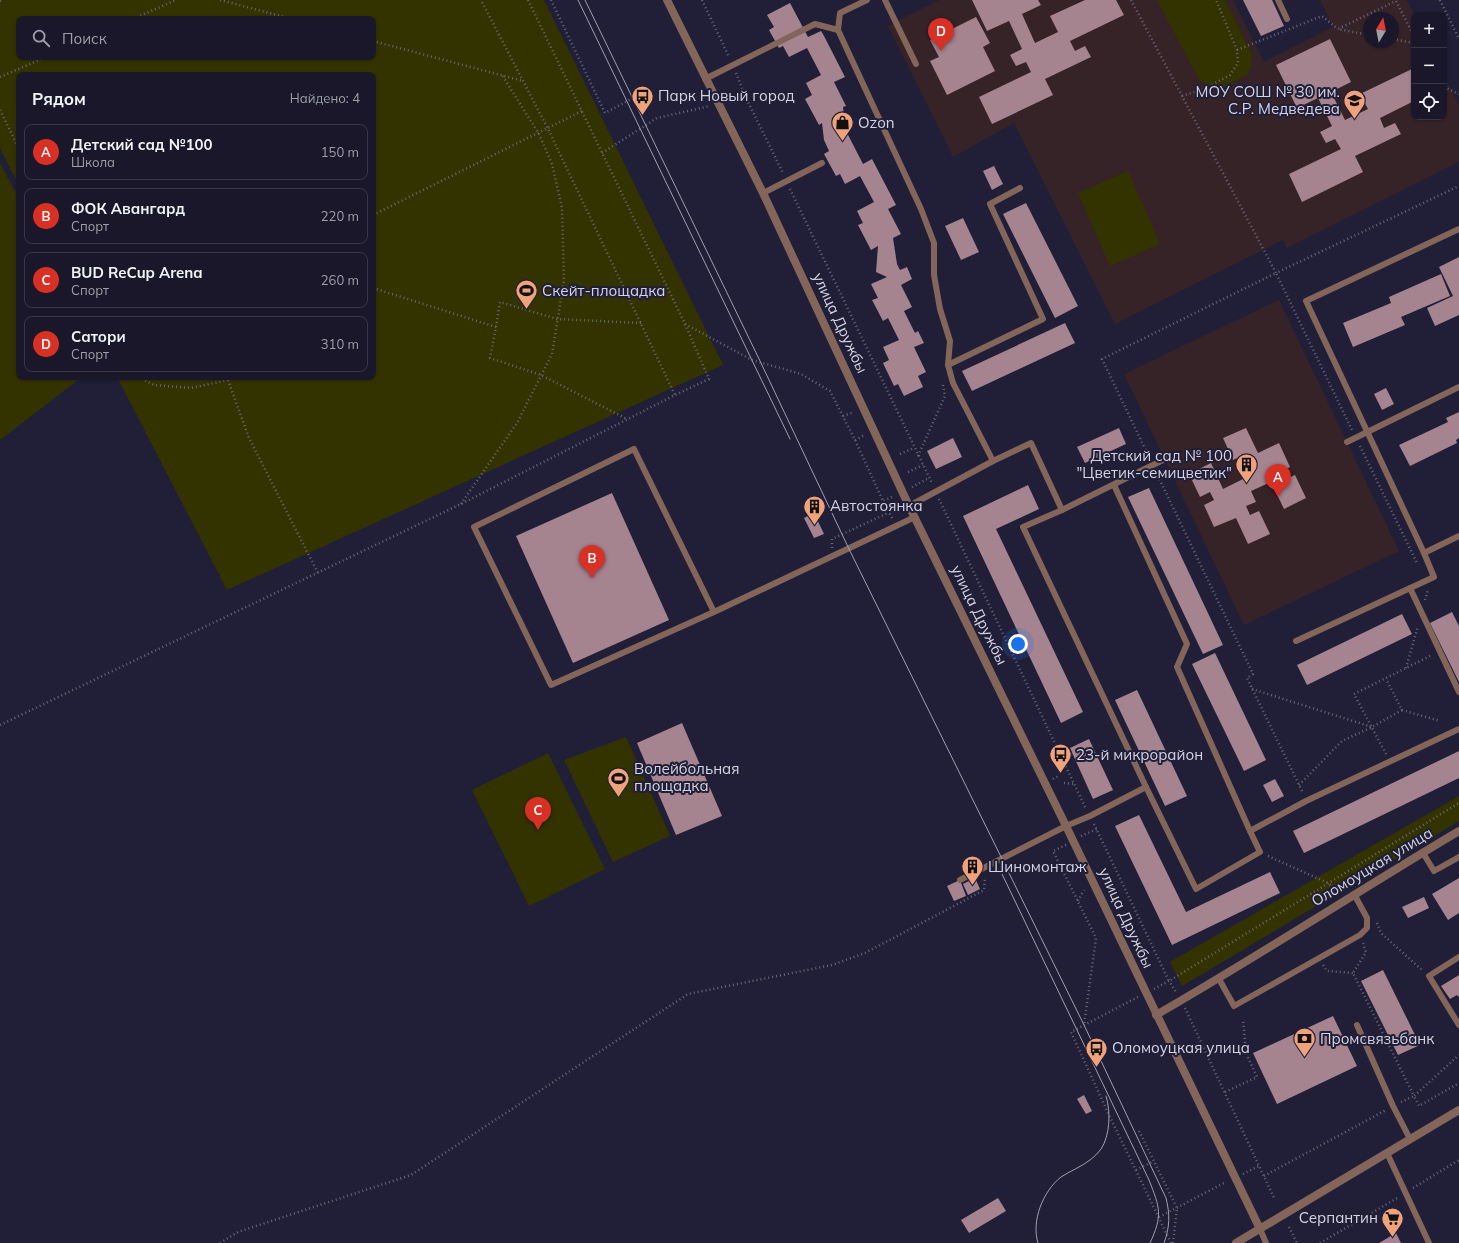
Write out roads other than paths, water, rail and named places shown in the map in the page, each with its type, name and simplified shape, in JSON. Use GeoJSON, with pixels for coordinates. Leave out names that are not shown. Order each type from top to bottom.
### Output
{"type":"FeatureCollection","features":[{"type":"Feature","properties":{"kind":"street","name":"улица Дружбы"},"geometry":{"type":"LineString","coordinates":[[667,0],[763,193],[909,506],[1066,826],[1260,1229]]}},
{"type":"Feature","properties":{"kind":"street","name":"Оломоуцкая улица"},"geometry":{"type":"LineString","coordinates":[[1156,1015],[1219,979],[1354,894],[1459,831]]}},
{"type":"Feature","properties":{"kind":"street"},"geometry":{"type":"LineString","coordinates":[[1236,1243],[1459,1110]]}},
{"type":"Feature","properties":{"kind":"lane"},"geometry":{"type":"LineString","coordinates":[[868,0],[840,13],[838,30],[921,209],[934,243],[934,275],[940,310],[950,340],[948,365],[953,383],[993,461]]}},
{"type":"Feature","properties":{"kind":"lane"},"geometry":{"type":"LineString","coordinates":[[885,0],[916,64]]}},
{"type":"Feature","properties":{"kind":"lane"},"geometry":{"type":"LineString","coordinates":[[1278,0],[1287,19]]}},
{"type":"Feature","properties":{"kind":"lane"},"geometry":{"type":"LineString","coordinates":[[705,79],[816,24],[838,30]]}},
{"type":"Feature","properties":{"kind":"lane"},"geometry":{"type":"LineString","coordinates":[[763,193],[822,163]]}},
{"type":"Feature","properties":{"kind":"lane"},"geometry":{"type":"LineString","coordinates":[[948,365],[1043,319],[990,204],[1020,188]]}},
{"type":"Feature","properties":{"kind":"lane"},"geometry":{"type":"LineString","coordinates":[[1296,641],[1434,577],[1306,301],[1459,229]]}},
{"type":"Feature","properties":{"kind":"lane"},"geometry":{"type":"LineString","coordinates":[[1347,442],[1459,387]]}},
{"type":"Feature","properties":{"kind":"lane"},"geometry":{"type":"LineString","coordinates":[[909,506],[993,461],[1031,443],[1062,510]]}},
{"type":"Feature","properties":{"kind":"lane"},"geometry":{"type":"LineString","coordinates":[[714,612],[634,449],[474,527],[551,685],[714,612],[915,517]]}},
{"type":"Feature","properties":{"kind":"lane"},"geometry":{"type":"LineString","coordinates":[[1114,485],[1187,644],[1177,667],[1260,852],[1196,889],[1023,527],[1062,510],[1165,459]]}},
{"type":"Feature","properties":{"kind":"lane"},"geometry":{"type":"LineString","coordinates":[[1424,553],[1459,536]]}},
{"type":"Feature","properties":{"kind":"lane"},"geometry":{"type":"LineString","coordinates":[[1410,588],[1459,692]]}},
{"type":"Feature","properties":{"kind":"lane"},"geometry":{"type":"LineString","coordinates":[[1250,831],[1306,800],[1459,729]]}},
{"type":"Feature","properties":{"kind":"lane"},"geometry":{"type":"LineString","coordinates":[[960,880],[1146,787]]}},
{"type":"Feature","properties":{"kind":"lane"},"geometry":{"type":"LineString","coordinates":[[1423,853],[1434,871],[1459,857]]}},
{"type":"Feature","properties":{"kind":"lane"},"geometry":{"type":"LineString","coordinates":[[1219,979],[1234,1006],[1360,935],[1367,928],[1367,918],[1354,894]]}},
{"type":"Feature","properties":{"kind":"lane"},"geometry":{"type":"LineString","coordinates":[[1459,957],[1428,976],[1459,1025]]}},
{"type":"Feature","properties":{"kind":"lane"},"geometry":{"type":"LineString","coordinates":[[1357,1025],[1393,1106],[1410,1139]]}},
{"type":"Feature","properties":{"kind":"lane"},"geometry":{"type":"LineString","coordinates":[[1387,1153],[1429,1243]]}},
{"type":"Feature","properties":{"kind":"lane","name":"улица Дружбы"},"geometry":{"type":"LineString","coordinates":[[1260,1229],[1266,1243]]}},
{"type":"Feature","properties":{"kind":"tram line"},"geometry":{"type":"LineString","coordinates":[[578,0],[790,439]]}},
{"type":"Feature","properties":{"kind":"tram line"},"geometry":{"type":"LineString","coordinates":[[585,0],[761,363],[849,549],[1084,1025],[1166,1198],[1169,1220],[1164,1243]]}},
{"type":"Feature","properties":{"kind":"tram line"},"geometry":{"type":"LineString","coordinates":[[1002,874],[1149,1180],[1158,1205],[1157,1225],[1150,1243]]}},
{"type":"Feature","properties":{"kind":"tram line"},"geometry":{"type":"LineString","coordinates":[[1038,1243],[1036,1234],[1037,1216],[1049,1190],[1061,1177],[1093,1158],[1104,1144],[1109,1123],[1109,1109],[1106,1096]]}},
{"type":"Feature","properties":{"kind":"place","name":"Сатори"},"geometry":{"type":"Point","coordinates":[941,51]}},
{"type":"Feature","properties":{"kind":"place","name":"Парк Новый город"},"geometry":{"type":"Point","coordinates":[642,116]}},
{"type":"Feature","properties":{"kind":"place","name":"МОУ СОШ № 30 им. С.Р. Медведева"},"geometry":{"type":"Point","coordinates":[1355,120]}},
{"type":"Feature","properties":{"kind":"place","name":"Ozon"},"geometry":{"type":"Point","coordinates":[842,142]}},
{"type":"Feature","properties":{"kind":"place","name":"Скейт-площадка"},"geometry":{"type":"Point","coordinates":[527,310]}},
{"type":"Feature","properties":{"kind":"place","name":"Детский сад № 100 \"Цветик-семицветик\""},"geometry":{"type":"Point","coordinates":[1247,484]}},
{"type":"Feature","properties":{"kind":"place","name":"Детский сад №100"},"geometry":{"type":"Point","coordinates":[1278,497]}},
{"type":"Feature","properties":{"kind":"place","name":"Автостоянка"},"geometry":{"type":"Point","coordinates":[814,526]}},
{"type":"Feature","properties":{"kind":"place","name":"ФОК Авангард"},"geometry":{"type":"Point","coordinates":[592,578]}},
{"type":"Feature","properties":{"kind":"place","name":"23-й микрорайон"},"geometry":{"type":"Point","coordinates":[1060,774]}},
{"type":"Feature","properties":{"kind":"place","name":"Волейбольная площадка"},"geometry":{"type":"Point","coordinates":[618,798]}},
{"type":"Feature","properties":{"kind":"place","name":"BUD ReCup Arena"},"geometry":{"type":"Point","coordinates":[538,830]}},
{"type":"Feature","properties":{"kind":"place","name":"Шиномонтаж"},"geometry":{"type":"Point","coordinates":[972,886]}},
{"type":"Feature","properties":{"kind":"place","name":"Промсвязьбанк"},"geometry":{"type":"Point","coordinates":[1305,1058]}},
{"type":"Feature","properties":{"kind":"place","name":"Оломоуцкая улица"},"geometry":{"type":"Point","coordinates":[1096,1068]}},
{"type":"Feature","properties":{"kind":"place","name":"Серпантин"},"geometry":{"type":"Point","coordinates":[1393,1238]}}]}
